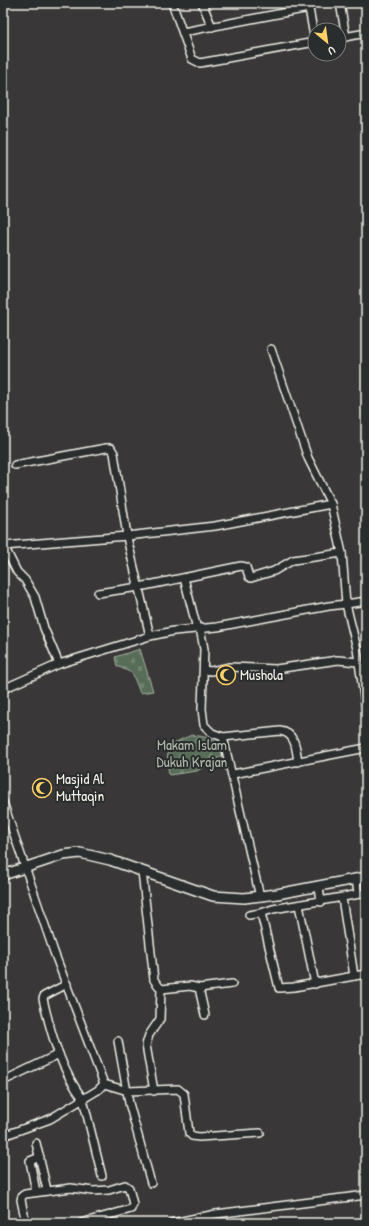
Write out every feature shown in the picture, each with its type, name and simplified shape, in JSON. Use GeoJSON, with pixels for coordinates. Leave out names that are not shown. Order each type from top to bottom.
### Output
{"type":"FeatureCollection","features":[{"type":"Feature","properties":{"kind":"street"},"geometry":{"type":"LineString","coordinates":[[172,3],[182,32],[192,59],[200,63],[315,42],[308,6],[182,32]]}},
{"type":"Feature","properties":{"kind":"street"},"geometry":{"type":"LineString","coordinates":[[202,3],[212,27]]}},
{"type":"Feature","properties":{"kind":"street"},"geometry":{"type":"LineString","coordinates":[[340,3],[341,22]]}},
{"type":"Feature","properties":{"kind":"street"},"geometry":{"type":"LineString","coordinates":[[347,36],[366,34]]}},
{"type":"Feature","properties":{"kind":"street"},"geometry":{"type":"LineString","coordinates":[[271,349],[308,458],[331,504],[342,553],[346,604],[365,695],[366,710]]}},
{"type":"Feature","properties":{"kind":"street"},"geometry":{"type":"LineString","coordinates":[[15,465],[111,448],[114,453],[127,536],[150,636]]}},
{"type":"Feature","properties":{"kind":"street"},"geometry":{"type":"LineString","coordinates":[[58,664],[44,628],[35,597],[25,580],[17,572],[4,546],[127,536],[215,526],[331,504]]}},
{"type":"Feature","properties":{"kind":"street"},"geometry":{"type":"LineString","coordinates":[[98,593],[139,587],[242,566],[246,567],[249,577],[251,578],[274,571],[293,560],[342,553]]}},
{"type":"Feature","properties":{"kind":"street"},"geometry":{"type":"LineString","coordinates":[[184,578],[204,649],[202,709],[204,724],[212,733],[223,737],[280,731],[288,732],[291,735],[295,746],[298,762]]}},
{"type":"Feature","properties":{"kind":"street"},"geometry":{"type":"LineString","coordinates":[[3,688],[58,664],[150,636],[366,601]]}},
{"type":"Feature","properties":{"kind":"street"},"geometry":{"type":"LineString","coordinates":[[204,670],[210,671],[230,668],[276,669],[338,660],[358,662]]}},
{"type":"Feature","properties":{"kind":"street"},"geometry":{"type":"LineString","coordinates":[[223,737],[233,774],[260,897]]}},
{"type":"Feature","properties":{"kind":"street"},"geometry":{"type":"LineString","coordinates":[[233,774],[366,748]]}},
{"type":"Feature","properties":{"kind":"street"},"geometry":{"type":"LineString","coordinates":[[3,802],[104,1084]]}},
{"type":"Feature","properties":{"kind":"street"},"geometry":{"type":"LineString","coordinates":[[3,875],[63,855],[80,853],[104,858],[214,896],[244,898],[320,893],[342,898],[358,893],[366,893]]}},
{"type":"Feature","properties":{"kind":"street"},"geometry":{"type":"LineString","coordinates":[[142,871],[154,980],[160,988],[160,1018],[146,1040],[154,1091]]}},
{"type":"Feature","properties":{"kind":"street"},"geometry":{"type":"LineString","coordinates":[[249,915],[299,905],[320,893],[366,877]]}},
{"type":"Feature","properties":{"kind":"street"},"geometry":{"type":"LineString","coordinates":[[356,880],[358,893]]}},
{"type":"Feature","properties":{"kind":"street"},"geometry":{"type":"LineString","coordinates":[[342,898],[354,976]]}},
{"type":"Feature","properties":{"kind":"street"},"geometry":{"type":"LineString","coordinates":[[299,905],[315,984]]}},
{"type":"Feature","properties":{"kind":"street"},"geometry":{"type":"LineString","coordinates":[[261,913],[278,986],[281,988],[315,984],[366,974]]}},
{"type":"Feature","properties":{"kind":"street"},"geometry":{"type":"LineString","coordinates":[[67,984],[50,992],[44,996],[43,999],[59,1054],[67,1073],[82,1099],[102,1176]]}},
{"type":"Feature","properties":{"kind":"street"},"geometry":{"type":"LineString","coordinates":[[160,988],[190,986],[199,988],[232,984]]}},
{"type":"Feature","properties":{"kind":"street"},"geometry":{"type":"LineString","coordinates":[[199,988],[205,1015]]}},
{"type":"Feature","properties":{"kind":"street"},"geometry":{"type":"LineString","coordinates":[[118,1040],[134,1122],[152,1183]]}},
{"type":"Feature","properties":{"kind":"street"},"geometry":{"type":"LineString","coordinates":[[3,1081],[59,1054]]}},
{"type":"Feature","properties":{"kind":"street"},"geometry":{"type":"LineString","coordinates":[[104,1084],[128,1091],[178,1089],[183,1092],[189,1133],[192,1136],[260,1133]]}},
{"type":"Feature","properties":{"kind":"street"},"geometry":{"type":"LineString","coordinates":[[3,1136],[50,1119],[98,1090],[104,1084]]}},
{"type":"Feature","properties":{"kind":"street"},"geometry":{"type":"LineString","coordinates":[[36,1143],[47,1190]]}},
{"type":"Feature","properties":{"kind":"street"},"geometry":{"type":"LineString","coordinates":[[36,1192],[30,1161],[40,1157]]}},
{"type":"Feature","properties":{"kind":"street"},"geometry":{"type":"LineString","coordinates":[[26,1223],[21,1198],[25,1194],[71,1188],[109,1190],[125,1185],[129,1188],[133,1204],[131,1209],[81,1223]]}},
{"type":"Feature","properties":{"kind":"street"},"geometry":{"type":"LineString","coordinates":[[172,1223],[216,1214],[366,1195]]}},
{"type":"Feature","properties":{"kind":"green space"},"geometry":{"type":"Polygon","coordinates":[[[140,649],[153,691],[140,693],[132,673],[117,666],[115,657],[140,649]]]}},
{"type":"Feature","properties":{"kind":"green space","name":"Makam Islam Dukuh Krajan"},"geometry":{"type":"Polygon","coordinates":[[[192,735],[208,738],[216,742],[226,753],[197,771],[169,775],[167,758],[170,748],[177,742],[192,735]]]}},
{"type":"Feature","properties":{"kind":"place","name":"Mushola"},"geometry":{"type":"Point","coordinates":[226,675]}},
{"type":"Feature","properties":{"kind":"place","name":"Masjid Al Muttaqin"},"geometry":{"type":"Point","coordinates":[42,788]}}]}
